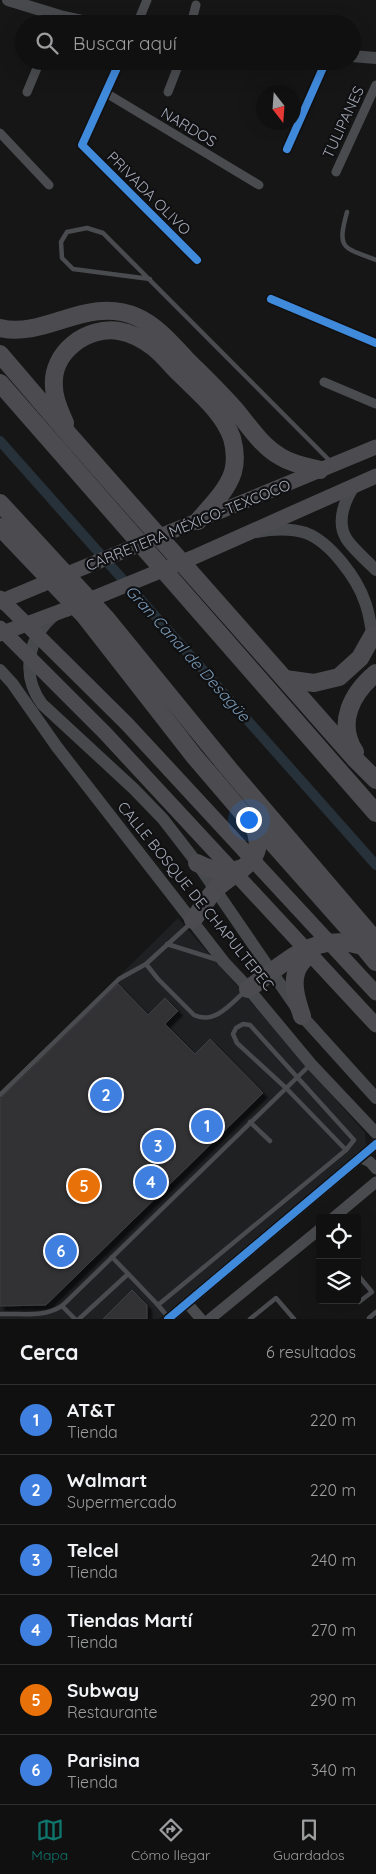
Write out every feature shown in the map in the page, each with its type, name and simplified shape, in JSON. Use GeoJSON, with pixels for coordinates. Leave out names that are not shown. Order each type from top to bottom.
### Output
{"type":"FeatureCollection","features":[{"type":"Feature","properties":{"kind":"highway"},"geometry":{"type":"LineString","coordinates":[[0,328],[21,330],[97,311],[124,313],[138,317],[166,338],[219,392],[266,447],[281,458],[327,468]]}},
{"type":"Feature","properties":{"kind":"highway"},"geometry":{"type":"LineString","coordinates":[[71,437],[57,405],[53,386],[58,364],[71,345],[85,335],[103,330],[120,331],[138,337],[153,347],[213,407],[232,438],[235,456],[233,472],[224,488],[198,521]]}},
{"type":"Feature","properties":{"kind":"highway"},"geometry":{"type":"LineString","coordinates":[[0,354],[71,437],[376,780]]}},
{"type":"Feature","properties":{"kind":"highway"},"geometry":{"type":"LineString","coordinates":[[0,383],[376,813]]}},
{"type":"Feature","properties":{"kind":"highway","name":"CARRETERA MÉXICO-TEXCOCO"},"geometry":{"type":"LineString","coordinates":[[0,600],[376,447]]}},
{"type":"Feature","properties":{"kind":"highway","name":"CARRETERA MÉXICO-TEXCOCO"},"geometry":{"type":"LineString","coordinates":[[0,634],[63,611],[192,558],[376,476]]}},
{"type":"Feature","properties":{"kind":"highway"},"geometry":{"type":"LineString","coordinates":[[0,503],[105,617],[230,769],[369,944],[376,962]]}},
{"type":"Feature","properties":{"kind":"highway"},"geometry":{"type":"LineString","coordinates":[[0,527],[84,615],[194,756],[253,825],[349,928],[369,944]]}},
{"type":"Feature","properties":{"kind":"highway"},"geometry":{"type":"LineString","coordinates":[[0,600],[126,724],[376,993]]}},
{"type":"Feature","properties":{"kind":"highway"},"geometry":{"type":"LineString","coordinates":[[0,628],[105,733],[376,1026]]}},
{"type":"Feature","properties":{"kind":"highway"},"geometry":{"type":"LineString","coordinates":[[285,679],[314,683],[339,677],[360,658],[374,637]]}},
{"type":"Feature","properties":{"kind":"highway"},"geometry":{"type":"LineString","coordinates":[[376,673],[355,694],[348,712],[346,724],[350,742],[376,780]]}},
{"type":"Feature","properties":{"kind":"highway"},"geometry":{"type":"LineString","coordinates":[[193,920],[216,890],[246,867],[253,858],[257,847],[257,836],[253,825]]}},
{"type":"Feature","properties":{"kind":"highway"},"geometry":{"type":"LineString","coordinates":[[197,863],[212,870],[220,871],[233,871],[246,867]]}},
{"type":"Feature","properties":{"kind":"highway"},"geometry":{"type":"LineString","coordinates":[[248,988],[293,957],[318,944],[333,941],[369,944]]}},
{"type":"Feature","properties":{"kind":"highway"},"geometry":{"type":"LineString","coordinates":[[302,1016],[296,1001],[296,973],[299,965],[318,944]]}},
{"type":"Feature","properties":{"kind":"main road"},"geometry":{"type":"LineString","coordinates":[[8,0],[28,3],[49,15]]}},
{"type":"Feature","properties":{"kind":"main road"},"geometry":{"type":"LineString","coordinates":[[361,57],[376,58]]}},
{"type":"Feature","properties":{"kind":"main road"},"geometry":{"type":"LineString","coordinates":[[355,485],[350,491],[344,506],[343,530],[346,538],[376,570]]}},
{"type":"Feature","properties":{"kind":"main road"},"geometry":{"type":"LineString","coordinates":[[251,532],[272,530],[299,532],[311,535],[321,543],[340,560],[354,580],[366,603],[374,637]]}},
{"type":"Feature","properties":{"kind":"main road","name":"CALLE BOSQUE DE CHAPULTEPEC"},"geometry":{"type":"LineString","coordinates":[[63,611],[46,623],[37,636],[31,651],[29,674],[33,690],[42,704],[134,788],[163,819],[197,863],[302,1016],[376,1098]]}},
{"type":"Feature","properties":{"kind":"main road"},"geometry":{"type":"LineString","coordinates":[[374,637],[372,622],[376,612]]}},
{"type":"Feature","properties":{"kind":"main road","name":"CALLE BOSQUE DE CHAPULTEPEC"},"geometry":{"type":"LineString","coordinates":[[0,670],[12,683],[57,747],[224,962],[248,988],[310,1064],[376,1133]]}},
{"type":"Feature","properties":{"kind":"street"},"geometry":{"type":"LineString","coordinates":[[141,15],[147,0]]}},
{"type":"Feature","properties":{"kind":"street"},"geometry":{"type":"LineString","coordinates":[[194,15],[196,6]]}},
{"type":"Feature","properties":{"kind":"street"},"geometry":{"type":"LineString","coordinates":[[27,92],[36,70]]}},
{"type":"Feature","properties":{"kind":"street"},"geometry":{"type":"LineString","coordinates":[[106,93],[116,70]]}},
{"type":"Feature","properties":{"kind":"street"},"geometry":{"type":"LineString","coordinates":[[168,92],[177,70]]}},
{"type":"Feature","properties":{"kind":"street"},"geometry":{"type":"LineString","coordinates":[[287,149],[322,70]]}},
{"type":"Feature","properties":{"kind":"street","name":"TULIPANES"},"geometry":{"type":"LineString","coordinates":[[336,172],[376,85]]}},
{"type":"Feature","properties":{"kind":"street","name":"PRIVADA OLIVO"},"geometry":{"type":"LineString","coordinates":[[106,93],[82,145],[197,260]]}},
{"type":"Feature","properties":{"kind":"street","name":"NARDOS"},"geometry":{"type":"LineString","coordinates":[[106,93],[259,185]]}},
{"type":"Feature","properties":{"kind":"street"},"geometry":{"type":"LineString","coordinates":[[0,133],[48,185]]}},
{"type":"Feature","properties":{"kind":"street"},"geometry":{"type":"LineString","coordinates":[[271,299],[376,343]]}},
{"type":"Feature","properties":{"kind":"street"},"geometry":{"type":"LineString","coordinates":[[324,382],[376,404]]}},
{"type":"Feature","properties":{"kind":"street"},"geometry":{"type":"LineString","coordinates":[[168,1319],[376,1144]]}},
{"type":"Feature","properties":{"kind":"street"},"geometry":{"type":"LineString","coordinates":[[360,1157],[370,1162],[376,1169]]}},
{"type":"Feature","properties":{"kind":"street"},"geometry":{"type":"LineString","coordinates":[[338,1214],[376,1182]]}},
{"type":"Feature","properties":{"kind":"street"},"geometry":{"type":"LineString","coordinates":[[210,1319],[316,1231]]}},
{"type":"Feature","properties":{"kind":"street"},"geometry":{"type":"LineString","coordinates":[[187,1303],[202,1319]]}},
{"type":"Feature","properties":{"kind":"lane"},"geometry":{"type":"LineString","coordinates":[[347,212],[341,235],[344,245],[349,250],[376,260]]}},
{"type":"Feature","properties":{"kind":"lane"},"geometry":{"type":"LineString","coordinates":[[150,279],[73,269],[62,258],[61,242],[67,232],[87,228],[103,233],[150,279],[327,468]]}},
{"type":"Feature","properties":{"kind":"lane"},"geometry":{"type":"LineString","coordinates":[[0,1095],[118,979],[146,964],[193,920]]}},
{"type":"Feature","properties":{"kind":"lane"},"geometry":{"type":"LineString","coordinates":[[167,944],[224,962]]}},
{"type":"Feature","properties":{"kind":"lane"},"geometry":{"type":"LineString","coordinates":[[146,964],[158,979],[194,1015],[201,1018],[209,1018],[228,1008],[248,988]]}},
{"type":"Feature","properties":{"kind":"lane"},"geometry":{"type":"LineString","coordinates":[[158,1305],[346,1150],[354,1142],[353,1137],[250,1026],[243,1024],[236,1028],[233,1034],[237,1043],[286,1088],[346,1150]]}},
{"type":"Feature","properties":{"kind":"lane"},"geometry":{"type":"LineString","coordinates":[[0,1314],[45,1313],[62,1306],[310,1064]]}},
{"type":"Feature","properties":{"kind":"lane"},"geometry":{"type":"LineString","coordinates":[[250,1122],[270,1141]]}},
{"type":"Feature","properties":{"kind":"lane"},"geometry":{"type":"LineString","coordinates":[[112,1257],[158,1305],[168,1319]]}},
{"type":"Feature","properties":{"kind":"lane"},"geometry":{"type":"LineString","coordinates":[[79,1319],[128,1274]]}},
{"type":"Feature","properties":{"kind":"lane"},"geometry":{"type":"LineString","coordinates":[[361,1279],[372,1292],[361,1300]]}},
{"type":"Feature","properties":{"kind":"lane"},"geometry":{"type":"LineString","coordinates":[[250,1319],[276,1298],[294,1319]]}},
{"type":"Feature","properties":{"kind":"lane"},"geometry":{"type":"LineString","coordinates":[[62,1306],[74,1319]]}},
{"type":"Feature","properties":{"kind":"lane"},"geometry":{"type":"LineString","coordinates":[[370,1319],[376,1312]]}},
{"type":"Feature","properties":{"kind":"shaded area"},"geometry":{"type":"Polygon","coordinates":[[[178,918],[365,1133],[366,1146],[364,1151],[159,1319],[0,1319],[0,1094],[178,918]]]}},
{"type":"Feature","properties":{"kind":"building"},"geometry":{"type":"Polygon","coordinates":[[[118,984],[148,1015],[165,998],[178,1011],[165,1024],[195,1054],[210,1039],[263,1093],[46,1305],[0,1306],[0,1099],[118,984]]]}},
{"type":"Feature","properties":{"kind":"building"},"geometry":{"type":"Polygon","coordinates":[[[132,1290],[147,1305],[147,1319],[103,1319],[132,1290]]]}},
{"type":"Feature","properties":{"kind":"waterway","name":"Gran Canal de Desagüe"},"geometry":{"type":"LineString","coordinates":[[0,441],[376,865]]}},
{"type":"Feature","properties":{"kind":"cycle path"},"geometry":{"type":"LineString","coordinates":[[116,70],[82,145],[197,260]]}},
{"type":"Feature","properties":{"kind":"cycle path"},"geometry":{"type":"LineString","coordinates":[[287,149],[322,70]]}},
{"type":"Feature","properties":{"kind":"cycle path"},"geometry":{"type":"LineString","coordinates":[[271,299],[376,343]]}},
{"type":"Feature","properties":{"kind":"cycle path"},"geometry":{"type":"LineString","coordinates":[[168,1319],[376,1144]]}},
{"type":"Feature","properties":{"kind":"place","name":"Walmart"},"geometry":{"type":"Point","coordinates":[106,1095]}},
{"type":"Feature","properties":{"kind":"place","name":"AT&T"},"geometry":{"type":"Point","coordinates":[207,1126]}},
{"type":"Feature","properties":{"kind":"place","name":"Telcel"},"geometry":{"type":"Point","coordinates":[158,1146]}},
{"type":"Feature","properties":{"kind":"place","name":"Tiendas Martí"},"geometry":{"type":"Point","coordinates":[151,1182]}},
{"type":"Feature","properties":{"kind":"place","name":"Subway"},"geometry":{"type":"Point","coordinates":[84,1186]}},
{"type":"Feature","properties":{"kind":"place","name":"Parisina"},"geometry":{"type":"Point","coordinates":[61,1251]}}]}
